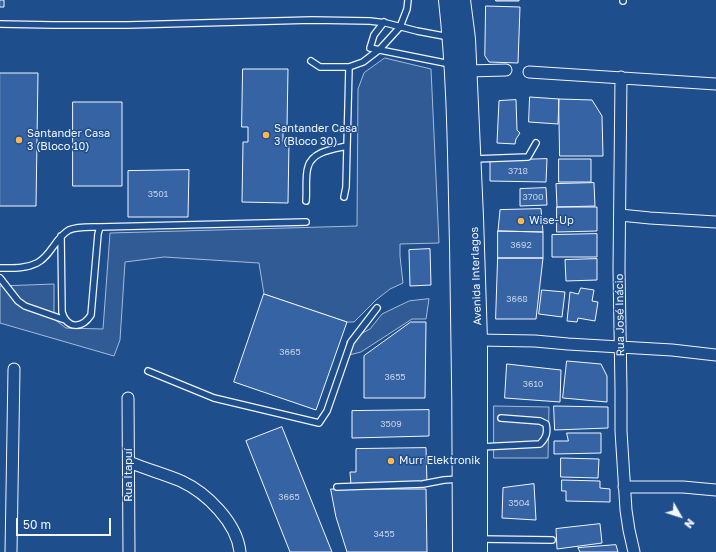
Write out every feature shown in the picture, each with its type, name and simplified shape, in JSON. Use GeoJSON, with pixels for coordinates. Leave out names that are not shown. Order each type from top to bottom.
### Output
{"type":"FeatureCollection","features":[{"type":"Feature","properties":{"kind":"main road","name":"Avenida Interlagos"},"geometry":{"type":"LineString","coordinates":[[448,0],[452,38],[460,68],[472,159],[478,340],[478,545]]}},
{"type":"Feature","properties":{"kind":"main road","name":"Avenida Interlagos"},"geometry":{"type":"LineString","coordinates":[[461,0],[466,39],[460,68],[458,185],[462,552]]}},
{"type":"Feature","properties":{"kind":"street"},"geometry":{"type":"LineString","coordinates":[[460,68],[506,70]]}},
{"type":"Feature","properties":{"kind":"street"},"geometry":{"type":"LineString","coordinates":[[529,72],[716,84]]}},
{"type":"Feature","properties":{"kind":"street","name":"Rua José Inácio"},"geometry":{"type":"LineString","coordinates":[[621,77],[618,269],[621,431],[624,487],[629,530],[634,552]]}},
{"type":"Feature","properties":{"kind":"street"},"geometry":{"type":"LineString","coordinates":[[620,215],[716,222]]}},
{"type":"Feature","properties":{"kind":"street"},"geometry":{"type":"LineString","coordinates":[[478,340],[535,341],[716,355]]}},
{"type":"Feature","properties":{"kind":"street"},"geometry":{"type":"LineString","coordinates":[[11,552],[14,369]]}},
{"type":"Feature","properties":{"kind":"street","name":"Rua Itapuí"},"geometry":{"type":"LineString","coordinates":[[128,398],[129,552]]}},
{"type":"Feature","properties":{"kind":"street"},"geometry":{"type":"LineString","coordinates":[[129,462],[182,482],[202,495],[220,511],[233,528],[239,543],[240,552]]}},
{"type":"Feature","properties":{"kind":"street"},"geometry":{"type":"LineString","coordinates":[[624,487],[683,487],[716,490]]}},
{"type":"Feature","properties":{"kind":"lane"},"geometry":{"type":"LineString","coordinates":[[311,61],[320,68],[349,68],[363,62],[380,49],[400,27],[407,9],[408,0]]}},
{"type":"Feature","properties":{"kind":"lane"},"geometry":{"type":"LineString","coordinates":[[0,24],[121,25],[312,20],[370,21],[384,22],[400,27],[452,38]]}},
{"type":"Feature","properties":{"kind":"lane"},"geometry":{"type":"LineString","coordinates":[[384,22],[374,35],[370,48],[460,68]]}},
{"type":"Feature","properties":{"kind":"lane"},"geometry":{"type":"LineString","coordinates":[[344,197],[346,187],[349,68]]}},
{"type":"Feature","properties":{"kind":"lane"},"geometry":{"type":"LineString","coordinates":[[472,159],[528,157],[536,143]]}},
{"type":"Feature","properties":{"kind":"lane"},"geometry":{"type":"LineString","coordinates":[[306,201],[308,166],[314,157],[325,151],[347,146]]}},
{"type":"Feature","properties":{"kind":"lane"},"geometry":{"type":"LineString","coordinates":[[0,268],[23,267],[36,263],[48,255],[61,236],[70,230],[84,227],[100,228],[306,222]]}},
{"type":"Feature","properties":{"kind":"lane"},"geometry":{"type":"LineString","coordinates":[[0,278],[18,301],[25,306],[65,320],[71,325],[82,324],[87,321],[91,315],[98,234],[100,228]]}},
{"type":"Feature","properties":{"kind":"lane"},"geometry":{"type":"LineString","coordinates":[[61,236],[62,312],[65,320]]}},
{"type":"Feature","properties":{"kind":"lane"},"geometry":{"type":"LineString","coordinates":[[148,371],[214,398],[318,423],[327,411],[351,342],[377,308]]}},
{"type":"Feature","properties":{"kind":"lane"},"geometry":{"type":"LineString","coordinates":[[478,447],[540,444],[544,440],[547,431],[546,424],[540,421],[501,418]]}},
{"type":"Feature","properties":{"kind":"lane"},"geometry":{"type":"LineString","coordinates":[[338,487],[423,484],[444,480],[462,479]]}},
{"type":"Feature","properties":{"kind":"lane"},"geometry":{"type":"LineString","coordinates":[[478,545],[552,540]]}},
{"type":"Feature","properties":{"kind":"shaded area"},"geometry":{"type":"Polygon","coordinates":[[[385,58],[431,69],[439,243],[400,244],[403,283],[390,289],[376,300],[354,322],[347,322],[264,294],[259,263],[164,257],[125,262],[120,340],[114,356],[0,323],[0,286],[54,284],[54,319],[66,328],[103,329],[110,233],[357,226],[358,89],[364,73],[385,58]]]}},
{"type":"Feature","properties":{"kind":"shaded area"},"geometry":{"type":"Polygon","coordinates":[[[429,299],[426,319],[412,319],[361,352],[345,356],[347,341],[370,329],[382,314],[409,301],[429,299]]]}},
{"type":"Feature","properties":{"kind":"shaded area"},"geometry":{"type":"Polygon","coordinates":[[[494,406],[549,407],[548,458],[494,458],[494,406]]]}},
{"type":"Feature","properties":{"kind":"building"},"geometry":{"type":"Polygon","coordinates":[[[0,0],[4,0],[4,7],[0,7],[0,0]]]}},
{"type":"Feature","properties":{"kind":"building"},"geometry":{"type":"Polygon","coordinates":[[[519,0],[519,1],[496,1],[519,0]]]}},
{"type":"Feature","properties":{"kind":"building"},"geometry":{"type":"Polygon","coordinates":[[[486,6],[520,7],[518,63],[489,62],[485,56],[486,6]]]}},
{"type":"Feature","properties":{"kind":"building","name":"Santander Casa 3 (Bloco 30)"},"geometry":{"type":"Polygon","coordinates":[[[243,69],[288,69],[287,128],[283,126],[283,142],[289,142],[288,203],[242,202],[243,142],[248,142],[248,127],[242,127],[243,69]]]}},
{"type":"Feature","properties":{"kind":"building","name":"Santander Casa 3 (Bloco 10)"},"geometry":{"type":"Polygon","coordinates":[[[0,73],[38,73],[36,206],[0,206],[0,73]]]}},
{"type":"Feature","properties":{"kind":"building"},"geometry":{"type":"Polygon","coordinates":[[[530,97],[559,99],[558,124],[529,122],[530,97]]]}},
{"type":"Feature","properties":{"kind":"building"},"geometry":{"type":"Polygon","coordinates":[[[559,99],[592,100],[602,116],[603,156],[560,156],[559,99]]]}},
{"type":"Feature","properties":{"kind":"building"},"geometry":{"type":"Polygon","coordinates":[[[516,100],[517,130],[520,133],[515,144],[497,143],[499,101],[516,100]]]}},
{"type":"Feature","properties":{"kind":"building"},"geometry":{"type":"Polygon","coordinates":[[[73,102],[122,102],[122,186],[73,186],[73,102]]]}},
{"type":"Feature","properties":{"kind":"building"},"geometry":{"type":"Polygon","coordinates":[[[547,159],[546,182],[490,181],[490,161],[547,159]]]}},
{"type":"Feature","properties":{"kind":"building"},"geometry":{"type":"Polygon","coordinates":[[[559,159],[591,159],[591,182],[559,182],[559,159]]]}},
{"type":"Feature","properties":{"kind":"building"},"geometry":{"type":"Polygon","coordinates":[[[189,170],[188,217],[128,217],[128,171],[189,170]]]}},
{"type":"Feature","properties":{"kind":"building"},"geometry":{"type":"Polygon","coordinates":[[[594,183],[595,206],[557,207],[556,184],[594,183]]]}},
{"type":"Feature","properties":{"kind":"building"},"geometry":{"type":"Polygon","coordinates":[[[546,188],[547,205],[520,206],[520,189],[546,188]]]}},
{"type":"Feature","properties":{"kind":"building"},"geometry":{"type":"Polygon","coordinates":[[[557,207],[597,207],[597,231],[557,232],[557,207]]]}},
{"type":"Feature","properties":{"kind":"building","name":"Wise-Up"},"geometry":{"type":"Polygon","coordinates":[[[541,209],[543,232],[498,231],[500,210],[541,209]]]}},
{"type":"Feature","properties":{"kind":"building"},"geometry":{"type":"Polygon","coordinates":[[[498,231],[543,232],[543,258],[498,258],[498,231]]]}},
{"type":"Feature","properties":{"kind":"building"},"geometry":{"type":"Polygon","coordinates":[[[597,234],[597,257],[552,257],[552,235],[597,234]]]}},
{"type":"Feature","properties":{"kind":"building"},"geometry":{"type":"Polygon","coordinates":[[[430,249],[431,285],[410,286],[409,250],[430,249]]]}},
{"type":"Feature","properties":{"kind":"building"},"geometry":{"type":"Polygon","coordinates":[[[498,258],[543,258],[536,319],[496,319],[498,258]]]}},
{"type":"Feature","properties":{"kind":"building"},"geometry":{"type":"Polygon","coordinates":[[[597,259],[597,280],[566,281],[565,260],[597,259]]]}},
{"type":"Feature","properties":{"kind":"building"},"geometry":{"type":"Polygon","coordinates":[[[581,288],[594,290],[592,301],[598,302],[595,321],[578,318],[577,322],[567,321],[570,292],[578,294],[581,288]]]}},
{"type":"Feature","properties":{"kind":"building"},"geometry":{"type":"Polygon","coordinates":[[[542,290],[565,292],[562,317],[539,314],[542,290]]]}},
{"type":"Feature","properties":{"kind":"building"},"geometry":{"type":"Polygon","coordinates":[[[264,294],[347,322],[316,410],[234,382],[264,294]]]}},
{"type":"Feature","properties":{"kind":"building"},"geometry":{"type":"Polygon","coordinates":[[[411,322],[426,322],[425,398],[364,398],[364,356],[411,322]]]}},
{"type":"Feature","properties":{"kind":"building"},"geometry":{"type":"Polygon","coordinates":[[[567,361],[601,364],[607,376],[607,402],[563,398],[567,361]]]}},
{"type":"Feature","properties":{"kind":"building"},"geometry":{"type":"Polygon","coordinates":[[[507,364],[561,370],[560,402],[505,398],[507,364]]]}},
{"type":"Feature","properties":{"kind":"building"},"geometry":{"type":"Polygon","coordinates":[[[554,406],[608,407],[608,428],[555,430],[554,406]]]}},
{"type":"Feature","properties":{"kind":"building"},"geometry":{"type":"Polygon","coordinates":[[[429,410],[429,436],[352,438],[352,411],[429,410]]]}},
{"type":"Feature","properties":{"kind":"building"},"geometry":{"type":"Polygon","coordinates":[[[282,427],[332,552],[290,552],[246,441],[282,427]]]}},
{"type":"Feature","properties":{"kind":"building"},"geometry":{"type":"Polygon","coordinates":[[[567,433],[601,433],[601,453],[554,454],[554,441],[568,441],[567,433]]]}},
{"type":"Feature","properties":{"kind":"building","name":"Murr Elektronik"},"geometry":{"type":"Polygon","coordinates":[[[426,448],[427,483],[351,485],[350,472],[356,472],[356,449],[426,448]]]}},
{"type":"Feature","properties":{"kind":"building"},"geometry":{"type":"Polygon","coordinates":[[[561,458],[599,459],[598,478],[561,477],[561,458]]]}},
{"type":"Feature","properties":{"kind":"building"},"geometry":{"type":"Polygon","coordinates":[[[562,480],[600,481],[600,488],[610,489],[610,502],[566,501],[566,491],[562,491],[562,480]]]}},
{"type":"Feature","properties":{"kind":"building"},"geometry":{"type":"Polygon","coordinates":[[[534,484],[536,520],[502,518],[503,488],[534,484]]]}},
{"type":"Feature","properties":{"kind":"building"},"geometry":{"type":"Polygon","coordinates":[[[331,489],[426,489],[427,552],[347,552],[336,517],[331,489]]]}},
{"type":"Feature","properties":{"kind":"building"},"geometry":{"type":"Polygon","coordinates":[[[600,524],[602,543],[557,549],[556,529],[600,524]]]}},
{"type":"Feature","properties":{"kind":"building"},"geometry":{"type":"Polygon","coordinates":[[[616,545],[618,552],[580,552],[578,548],[616,545]]]}},
{"type":"Feature","properties":{"kind":"place","name":"Santander Casa 3 (Bloco 30)"},"geometry":{"type":"Point","coordinates":[266,135]}},
{"type":"Feature","properties":{"kind":"place","name":"Santander Casa 3 (Bloco 10)"},"geometry":{"type":"Point","coordinates":[19,140]}},
{"type":"Feature","properties":{"kind":"place","name":"Wise-Up"},"geometry":{"type":"Point","coordinates":[521,221]}},
{"type":"Feature","properties":{"kind":"place","name":"Murr Elektronik"},"geometry":{"type":"Point","coordinates":[391,461]}}]}
